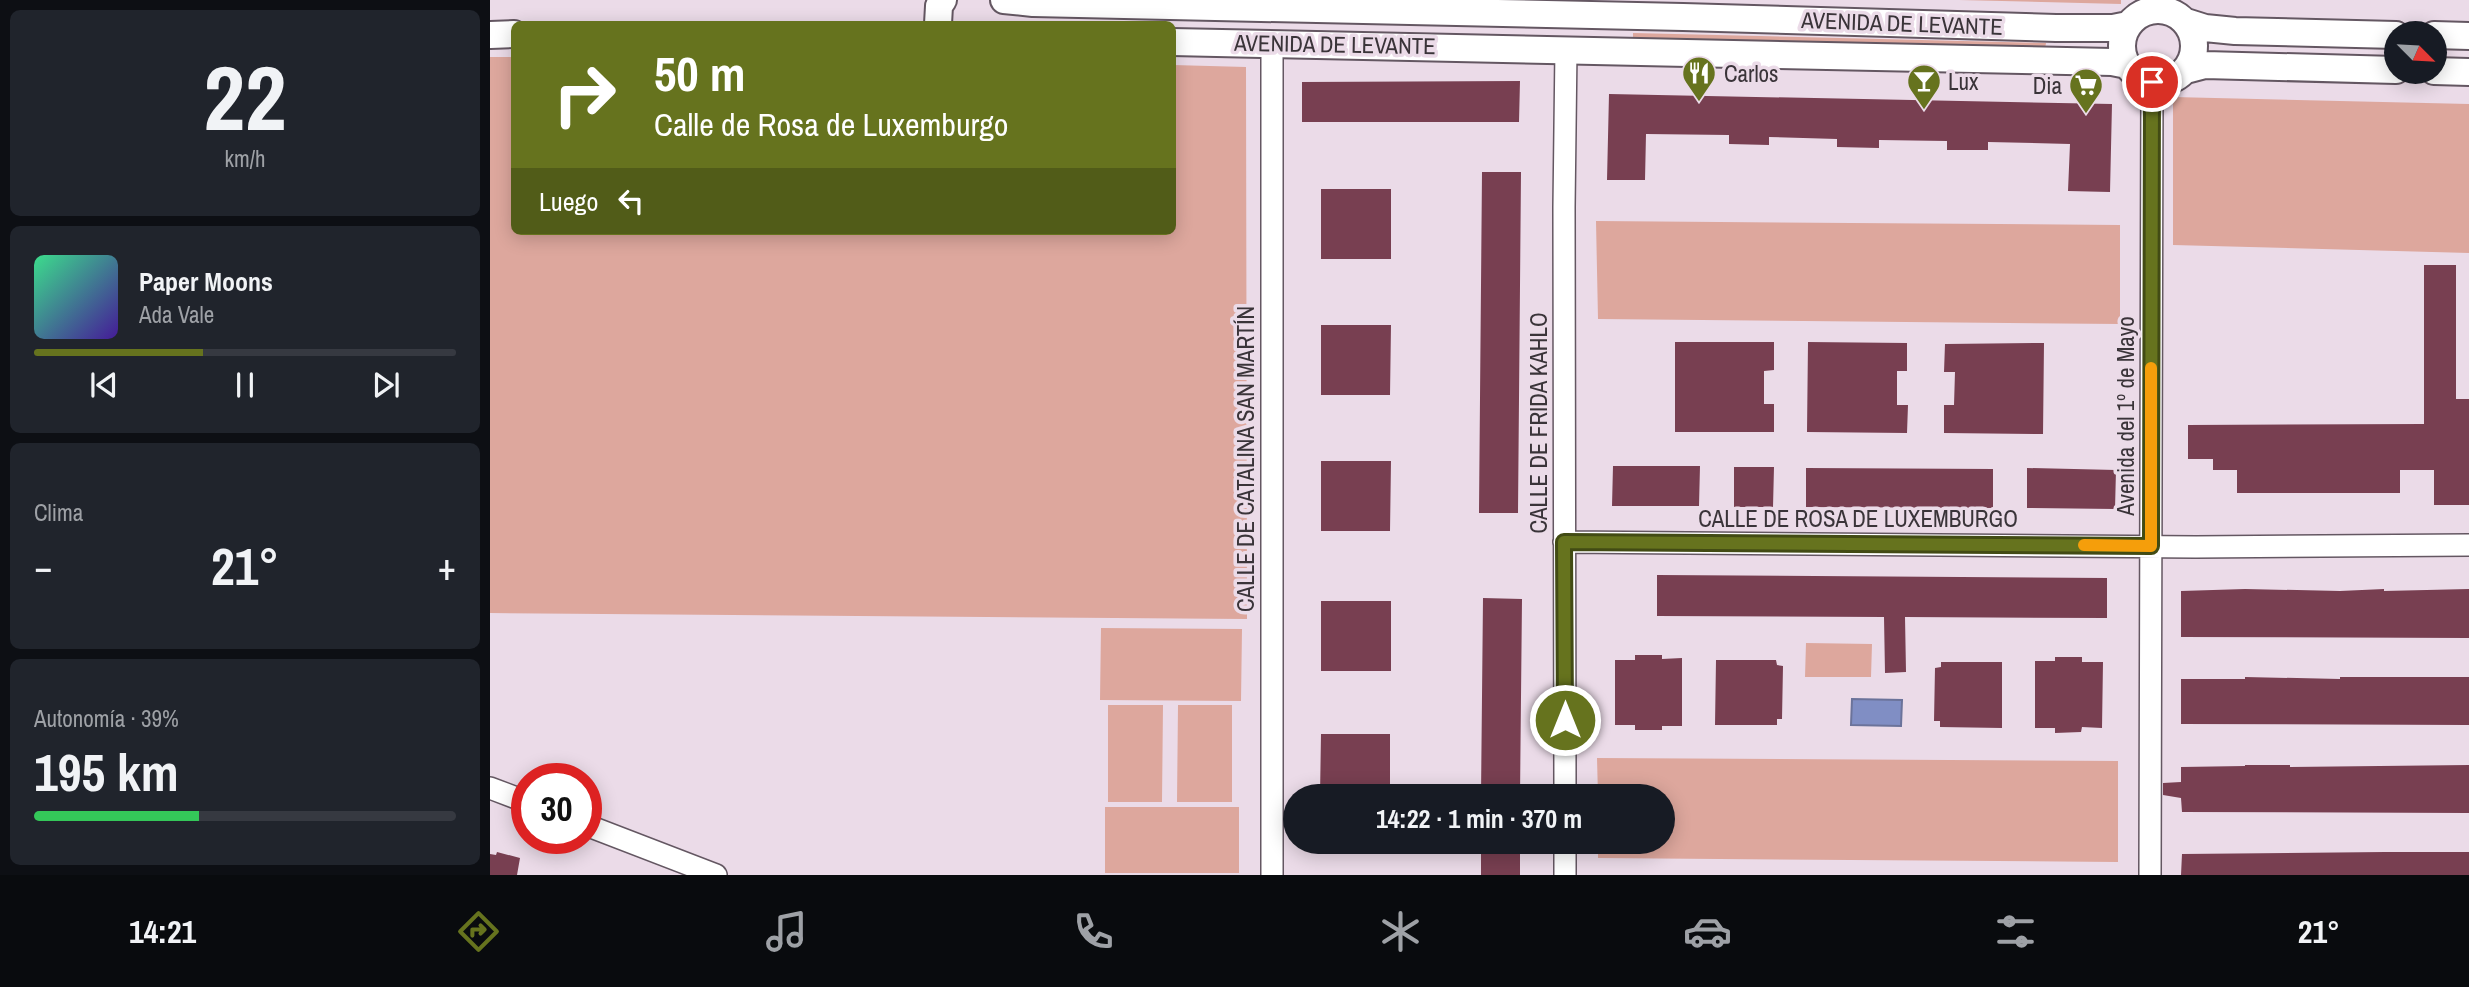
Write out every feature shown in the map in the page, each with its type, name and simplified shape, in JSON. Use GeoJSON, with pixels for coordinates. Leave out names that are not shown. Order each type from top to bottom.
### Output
{"type":"FeatureCollection","features":[{"type":"Feature","properties":{"kind":"street"},"geometry":{"type":"LineString","coordinates":[[937,21],[939,6],[943,0]]}},
{"type":"Feature","properties":{"kind":"street"},"geometry":{"type":"LineString","coordinates":[[1004,0],[1008,21]]}},
{"type":"Feature","properties":{"kind":"street","name":"AVENIDA DE LEVANTE"},"geometry":{"type":"LineString","coordinates":[[1004,0],[1033,3],[1564,7],[2056,28],[2113,28],[2128,25]]}},
{"type":"Feature","properties":{"kind":"street"},"geometry":{"type":"LineString","coordinates":[[2384,35],[2205,28],[2186,22],[2171,11],[2154,5],[2128,25],[2122,45],[2127,65],[2136,76],[2152,82],[2171,80],[2186,70],[2205,65],[2384,70]]}},
{"type":"Feature","properties":{"kind":"street"},"geometry":{"type":"LineString","coordinates":[[2186,22],[2193,33],[2195,46],[2193,58],[2186,70]]}},
{"type":"Feature","properties":{"kind":"street"},"geometry":{"type":"LineString","coordinates":[[490,34],[511,34]]}},
{"type":"Feature","properties":{"kind":"street"},"geometry":{"type":"LineString","coordinates":[[2447,36],[2469,36]]}},
{"type":"Feature","properties":{"kind":"street","name":"AVENIDA DE LEVANTE"},"geometry":{"type":"LineString","coordinates":[[1176,42],[2112,62],[2127,65]]}},
{"type":"Feature","properties":{"kind":"street","name":"CALLE DE CATALINA SAN MARTÍN"},"geometry":{"type":"LineString","coordinates":[[1272,43],[1272,875]]}},
{"type":"Feature","properties":{"kind":"street","name":"CALLE DE FRIDA KAHLO"},"geometry":{"type":"LineString","coordinates":[[1565,784],[1566,49]]}},
{"type":"Feature","properties":{"kind":"street"},"geometry":{"type":"LineString","coordinates":[[2447,71],[2469,72]]}},
{"type":"Feature","properties":{"kind":"street","name":"Avenida del 1º de Mayo"},"geometry":{"type":"LineString","coordinates":[[2150,875],[2152,82]]}},
{"type":"Feature","properties":{"kind":"street","name":"CALLE DE ROSA DE LUXEMBURGO"},"geometry":{"type":"LineString","coordinates":[[1564,542],[2469,545]]}},
{"type":"Feature","properties":{"kind":"street"},"geometry":{"type":"LineString","coordinates":[[490,788],[511,796]]}},
{"type":"Feature","properties":{"kind":"street"},"geometry":{"type":"LineString","coordinates":[[602,831],[716,875]]}},
{"type":"Feature","properties":{"kind":"street"},"geometry":{"type":"LineString","coordinates":[[1565,854],[1565,875]]}},
{"type":"Feature","properties":{"kind":"shaded area"},"geometry":{"type":"Polygon","coordinates":[[[1959,0],[2121,0],[2121,4],[1959,0]]]}},
{"type":"Feature","properties":{"kind":"shaded area"},"geometry":{"type":"Polygon","coordinates":[[[1633,33],[2046,43],[2045,49],[1633,38],[1633,33]]]}},
{"type":"Feature","properties":{"kind":"shaded area"},"geometry":{"type":"Polygon","coordinates":[[[490,57],[511,57],[511,235],[1176,235],[1176,65],[1246,67],[1247,619],[490,613],[490,57]]]}},
{"type":"Feature","properties":{"kind":"shaded area"},"geometry":{"type":"Polygon","coordinates":[[[2173,97],[2469,104],[2469,253],[2173,245],[2173,97]]]}},
{"type":"Feature","properties":{"kind":"shaded area"},"geometry":{"type":"Polygon","coordinates":[[[1596,221],[2120,225],[2120,324],[1598,319],[1596,221]]]}},
{"type":"Feature","properties":{"kind":"shaded area"},"geometry":{"type":"Polygon","coordinates":[[[1101,628],[1242,629],[1241,701],[1100,700],[1101,628]]]}},
{"type":"Feature","properties":{"kind":"shaded area"},"geometry":{"type":"Polygon","coordinates":[[[1806,643],[1872,644],[1871,677],[1805,677],[1806,643]]]}},
{"type":"Feature","properties":{"kind":"shaded area"},"geometry":{"type":"Polygon","coordinates":[[[1108,705],[1163,705],[1162,802],[1108,802],[1108,705]]]}},
{"type":"Feature","properties":{"kind":"shaded area"},"geometry":{"type":"Polygon","coordinates":[[[1178,705],[1232,705],[1232,802],[1177,802],[1178,705]]]}},
{"type":"Feature","properties":{"kind":"shaded area"},"geometry":{"type":"Polygon","coordinates":[[[1597,758],[2118,761],[2118,862],[1598,858],[1598,854],[1675,854],[1675,784],[1598,784],[1597,758]]]}},
{"type":"Feature","properties":{"kind":"shaded area"},"geometry":{"type":"Polygon","coordinates":[[[1105,807],[1239,807],[1239,873],[1105,873],[1105,807]]]}},
{"type":"Feature","properties":{"kind":"water"},"geometry":{"type":"Polygon","coordinates":[[[1852,699],[1902,700],[1901,726],[1851,725],[1852,699]]]}},
{"type":"Feature","properties":{"kind":"building"},"geometry":{"type":"Polygon","coordinates":[[[1520,81],[1519,122],[1302,122],[1302,82],[1520,81]]]}},
{"type":"Feature","properties":{"kind":"building"},"geometry":{"type":"Polygon","coordinates":[[[1609,94],[2112,104],[2110,192],[2068,191],[2070,144],[1988,142],[1988,150],[1947,150],[1947,141],[1879,140],[1879,148],[1837,147],[1837,139],[1769,137],[1769,145],[1729,144],[1729,135],[1646,134],[1645,180],[1607,180],[1609,94]]]}},
{"type":"Feature","properties":{"kind":"building"},"geometry":{"type":"Polygon","coordinates":[[[1482,172],[1521,172],[1518,513],[1479,513],[1482,172]]]}},
{"type":"Feature","properties":{"kind":"building"},"geometry":{"type":"Polygon","coordinates":[[[1321,189],[1391,189],[1391,259],[1321,259],[1321,189]]]}},
{"type":"Feature","properties":{"kind":"building"},"geometry":{"type":"Polygon","coordinates":[[[2424,265],[2456,265],[2456,399],[2469,399],[2469,505],[2434,505],[2434,470],[2400,470],[2400,493],[2237,493],[2237,470],[2213,470],[2213,459],[2188,459],[2188,425],[2424,424],[2424,265]]]}},
{"type":"Feature","properties":{"kind":"building"},"geometry":{"type":"Polygon","coordinates":[[[1321,325],[1391,325],[1390,395],[1321,395],[1321,325]]]}},
{"type":"Feature","properties":{"kind":"building"},"geometry":{"type":"Polygon","coordinates":[[[1675,342],[1774,342],[1774,370],[1764,371],[1764,404],[1774,404],[1774,432],[1675,432],[1675,342]]]}},
{"type":"Feature","properties":{"kind":"building"},"geometry":{"type":"Polygon","coordinates":[[[1808,342],[1907,343],[1907,371],[1897,371],[1897,405],[1908,405],[1907,433],[1807,432],[1808,342]]]}},
{"type":"Feature","properties":{"kind":"building"},"geometry":{"type":"Polygon","coordinates":[[[2044,343],[2043,434],[1944,433],[1944,405],[1954,405],[1955,372],[1944,372],[1945,344],[2044,343]]]}},
{"type":"Feature","properties":{"kind":"building"},"geometry":{"type":"Polygon","coordinates":[[[1321,461],[1391,461],[1390,531],[1321,531],[1321,461]]]}},
{"type":"Feature","properties":{"kind":"building"},"geometry":{"type":"Polygon","coordinates":[[[1613,466],[1700,466],[1699,506],[1612,506],[1613,466]]]}},
{"type":"Feature","properties":{"kind":"building"},"geometry":{"type":"Polygon","coordinates":[[[1734,467],[1774,467],[1773,507],[1734,507],[1734,467]]]}},
{"type":"Feature","properties":{"kind":"building"},"geometry":{"type":"Polygon","coordinates":[[[1806,468],[1993,469],[1993,508],[1806,507],[1806,468]]]}},
{"type":"Feature","properties":{"kind":"building"},"geometry":{"type":"Polygon","coordinates":[[[2027,468],[2116,470],[2115,509],[2027,508],[2027,468]]]}},
{"type":"Feature","properties":{"kind":"building"},"geometry":{"type":"Polygon","coordinates":[[[1657,575],[2107,578],[2107,618],[1905,617],[1906,672],[1885,673],[1884,617],[1657,616],[1657,575]]]}},
{"type":"Feature","properties":{"kind":"building"},"geometry":{"type":"Polygon","coordinates":[[[2469,589],[2469,638],[2181,637],[2181,591],[2469,589]]]}},
{"type":"Feature","properties":{"kind":"building"},"geometry":{"type":"Polygon","coordinates":[[[1483,598],[1522,599],[1520,784],[1481,784],[1483,598]]]}},
{"type":"Feature","properties":{"kind":"building"},"geometry":{"type":"Polygon","coordinates":[[[1321,601],[1391,601],[1391,671],[1321,671],[1321,601]]]}},
{"type":"Feature","properties":{"kind":"building"},"geometry":{"type":"Polygon","coordinates":[[[1635,655],[1662,655],[1662,659],[1682,658],[1682,726],[1662,726],[1662,730],[1635,730],[1635,725],[1615,725],[1615,660],[1635,660],[1635,655]]]}},
{"type":"Feature","properties":{"kind":"building"},"geometry":{"type":"Polygon","coordinates":[[[2055,657],[2082,657],[2082,662],[2103,662],[2102,728],[2082,727],[2081,732],[2055,733],[2055,728],[2035,728],[2035,661],[2055,661],[2055,657]]]}},
{"type":"Feature","properties":{"kind":"building"},"geometry":{"type":"Polygon","coordinates":[[[1716,660],[1776,660],[1777,665],[1783,666],[1782,719],[1777,719],[1777,725],[1715,725],[1716,660]]]}},
{"type":"Feature","properties":{"kind":"building"},"geometry":{"type":"Polygon","coordinates":[[[1941,662],[2002,662],[2002,728],[1940,727],[1940,721],[1934,721],[1935,668],[1941,667],[1941,662]]]}},
{"type":"Feature","properties":{"kind":"building"},"geometry":{"type":"Polygon","coordinates":[[[2469,677],[2469,725],[2181,724],[2181,679],[2469,677]]]}},
{"type":"Feature","properties":{"kind":"building"},"geometry":{"type":"Polygon","coordinates":[[[1321,734],[1390,734],[1390,784],[1320,784],[1321,734]]]}},
{"type":"Feature","properties":{"kind":"building"},"geometry":{"type":"Polygon","coordinates":[[[2469,765],[2469,813],[2182,812],[2181,798],[2163,795],[2163,783],[2181,782],[2181,767],[2469,765]]]}},
{"type":"Feature","properties":{"kind":"building"},"geometry":{"type":"Polygon","coordinates":[[[497,852],[520,858],[517,875],[490,875],[490,854],[496,855],[497,852]]]}},
{"type":"Feature","properties":{"kind":"building"},"geometry":{"type":"Polygon","coordinates":[[[2469,852],[2469,875],[2181,875],[2182,854],[2469,852]]]}},
{"type":"Feature","properties":{"kind":"building"},"geometry":{"type":"Polygon","coordinates":[[[1481,854],[1520,854],[1520,875],[1481,875],[1481,854]]]}},
{"type":"Feature","properties":{"kind":"slow traffic"},"geometry":{"type":"LineString","coordinates":[[2084,545],[2151,546],[2151,368]]}},
{"type":"Feature","properties":{"kind":"place","name":"Carlos"},"geometry":{"type":"Point","coordinates":[1699,103]}},
{"type":"Feature","properties":{"kind":"place","name":"Lux"},"geometry":{"type":"Point","coordinates":[1924,111]}},
{"type":"Feature","properties":{"kind":"place","name":"Dia"},"geometry":{"type":"Point","coordinates":[2086,115]}},
{"type":"Feature","properties":{"kind":"route"},"geometry":{"type":"LineString","coordinates":[[1565,720],[1564,542],[2151,546],[2152,82]]}}]}
